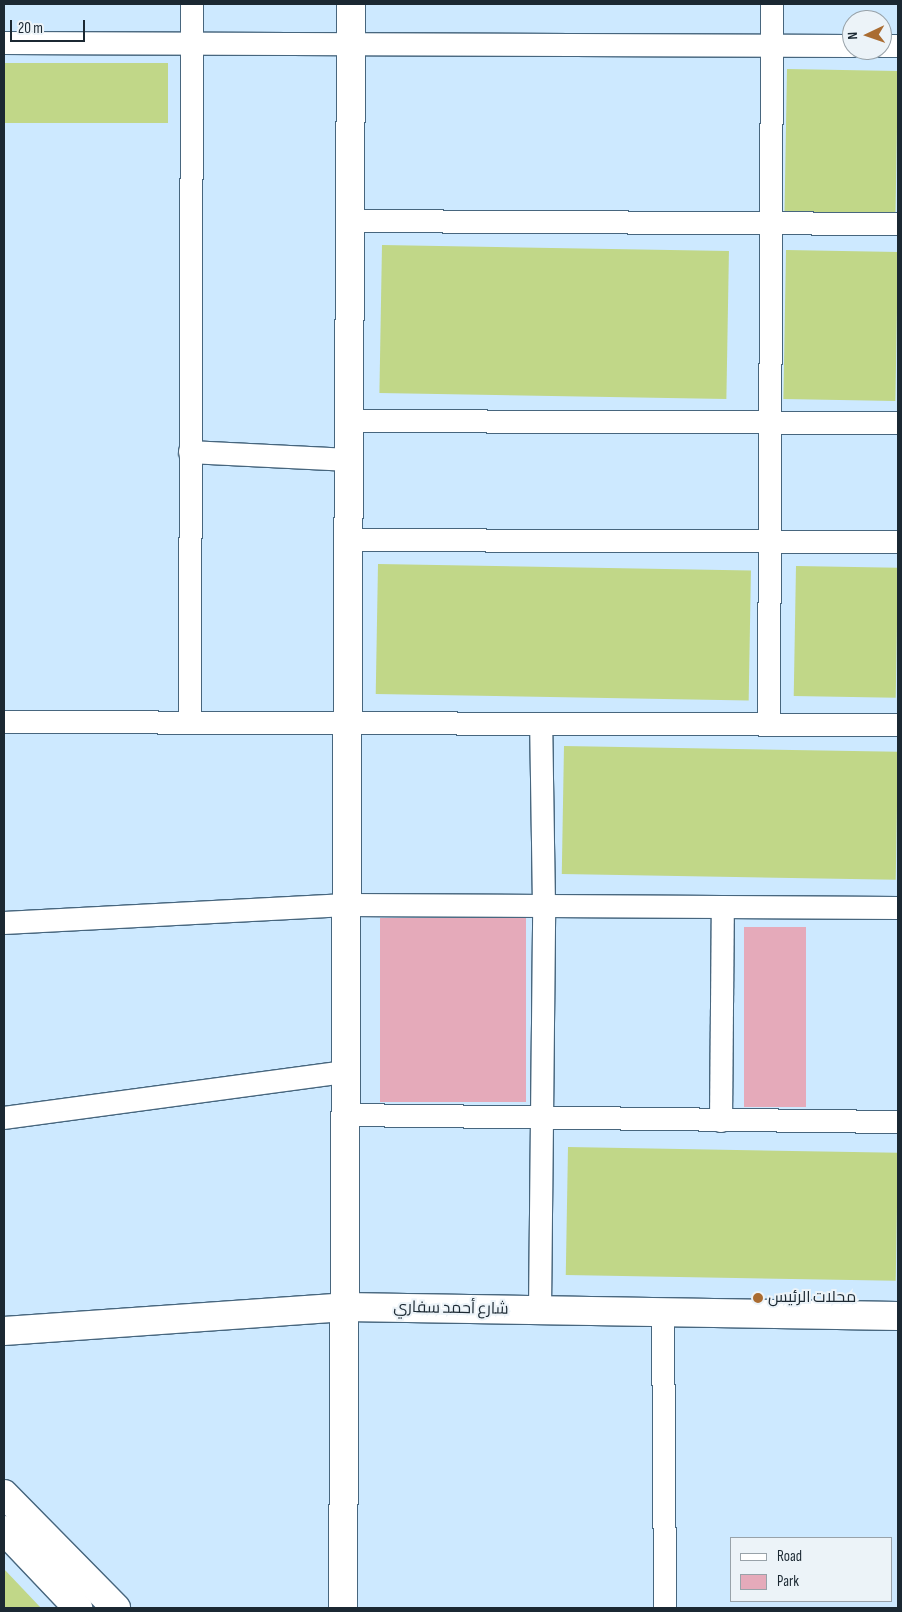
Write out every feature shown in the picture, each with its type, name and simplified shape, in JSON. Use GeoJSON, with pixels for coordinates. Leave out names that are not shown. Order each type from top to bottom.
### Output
{"type":"FeatureCollection","features":[{"type":"Feature","properties":{"kind":"street"},"geometry":{"type":"LineString","coordinates":[[190,722],[192,4]]}},
{"type":"Feature","properties":{"kind":"street"},"geometry":{"type":"LineString","coordinates":[[343,1608],[351,4]]}},
{"type":"Feature","properties":{"kind":"street"},"geometry":{"type":"LineString","coordinates":[[769,725],[772,4]]}},
{"type":"Feature","properties":{"kind":"street"},"geometry":{"type":"LineString","coordinates":[[4,43],[842,46]]}},
{"type":"Feature","properties":{"kind":"street"},"geometry":{"type":"LineString","coordinates":[[350,221],[898,224]]}},
{"type":"Feature","properties":{"kind":"street"},"geometry":{"type":"LineString","coordinates":[[349,421],[898,424]]}},
{"type":"Feature","properties":{"kind":"street"},"geometry":{"type":"LineString","coordinates":[[190,452],[349,460]]}},
{"type":"Feature","properties":{"kind":"street"},"geometry":{"type":"LineString","coordinates":[[348,540],[898,542]]}},
{"type":"Feature","properties":{"kind":"street"},"geometry":{"type":"LineString","coordinates":[[4,722],[898,725]]}},
{"type":"Feature","properties":{"kind":"street"},"geometry":{"type":"LineString","coordinates":[[540,1310],[544,906],[541,724]]}},
{"type":"Feature","properties":{"kind":"street"},"geometry":{"type":"LineString","coordinates":[[4,923],[346,905],[898,908]]}},
{"type":"Feature","properties":{"kind":"street"},"geometry":{"type":"LineString","coordinates":[[721,1121],[723,907]]}},
{"type":"Feature","properties":{"kind":"street"},"geometry":{"type":"LineString","coordinates":[[4,1118],[346,1072]]}},
{"type":"Feature","properties":{"kind":"street"},"geometry":{"type":"LineString","coordinates":[[345,1115],[542,1120],[898,1122]]}},
{"type":"Feature","properties":{"kind":"street","name":"شارع أحمد سفاري"},"geometry":{"type":"LineString","coordinates":[[4,1331],[345,1307],[898,1316]]}},
{"type":"Feature","properties":{"kind":"street"},"geometry":{"type":"LineString","coordinates":[[663,1312],[666,1608]]}},
{"type":"Feature","properties":{"kind":"street"},"geometry":{"type":"LineString","coordinates":[[4,1494],[116,1608]]}},
{"type":"Feature","properties":{"kind":"street"},"geometry":{"type":"LineString","coordinates":[[4,1530],[78,1608]]}},
{"type":"Feature","properties":{"kind":"green space"},"geometry":{"type":"Polygon","coordinates":[[[380,918],[526,918],[526,1102],[380,1102],[380,918]]]}},
{"type":"Feature","properties":{"kind":"green space"},"geometry":{"type":"Polygon","coordinates":[[[744,927],[806,927],[806,1107],[744,1107],[744,927]]]}},
{"type":"Feature","properties":{"kind":"building"},"geometry":{"type":"Polygon","coordinates":[[[4,63],[168,63],[168,123],[4,123],[4,63]]]}},
{"type":"Feature","properties":{"kind":"building"},"geometry":{"type":"Polygon","coordinates":[[[787,69],[898,71],[895,220],[784,218],[787,69]]]}},
{"type":"Feature","properties":{"kind":"building"},"geometry":{"type":"Polygon","coordinates":[[[382,245],[729,251],[726,399],[379,393],[382,245]]]}},
{"type":"Feature","properties":{"kind":"building"},"geometry":{"type":"Polygon","coordinates":[[[786,250],[898,252],[895,401],[783,399],[786,250]]]}},
{"type":"Feature","properties":{"kind":"building"},"geometry":{"type":"Polygon","coordinates":[[[378,564],[751,571],[749,700],[376,694],[378,564]]]}},
{"type":"Feature","properties":{"kind":"building"},"geometry":{"type":"Polygon","coordinates":[[[796,566],[898,568],[896,698],[794,696],[796,566]]]}},
{"type":"Feature","properties":{"kind":"building"},"geometry":{"type":"Polygon","coordinates":[[[564,746],[898,752],[896,880],[562,874],[564,746]]]}},
{"type":"Feature","properties":{"kind":"building"},"geometry":{"type":"Polygon","coordinates":[[[568,1147],[898,1153],[896,1281],[566,1275],[568,1147]]]}},
{"type":"Feature","properties":{"kind":"building"},"geometry":{"type":"Polygon","coordinates":[[[4,1569],[41,1608],[4,1608],[4,1569]]]}},
{"type":"Feature","properties":{"kind":"place","name":"محلات الرئيس"},"geometry":{"type":"Point","coordinates":[758,1298]}}]}
